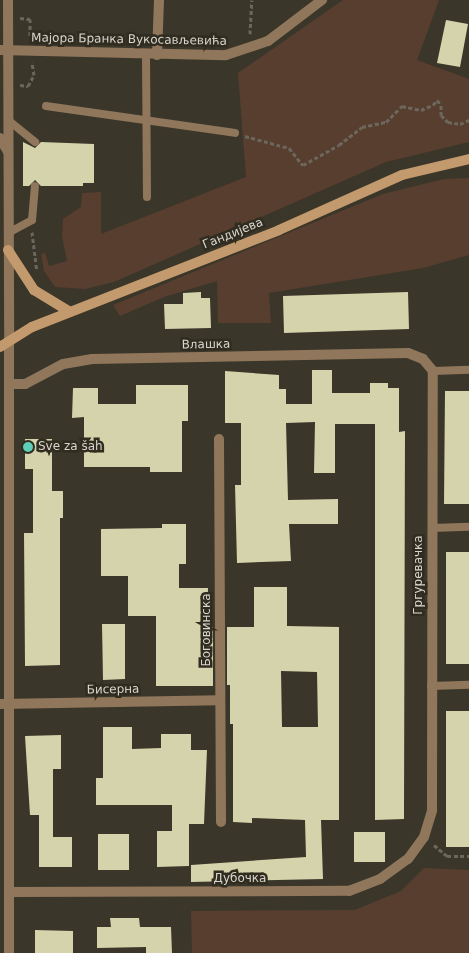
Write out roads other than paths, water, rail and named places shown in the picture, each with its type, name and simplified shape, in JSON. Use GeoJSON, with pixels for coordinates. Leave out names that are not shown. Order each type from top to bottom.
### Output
{"type":"FeatureCollection","features":[{"type":"Feature","properties":{"kind":"main road","name":"Гандијева"},"geometry":{"type":"LineString","coordinates":[[0,347],[9,340],[70,312],[279,230],[412,171],[469,159]]}},
{"type":"Feature","properties":{"kind":"main road"},"geometry":{"type":"LineString","coordinates":[[8,250],[34,290],[70,312]]}},
{"type":"Feature","properties":{"kind":"street"},"geometry":{"type":"LineString","coordinates":[[8,0],[5,50],[8,120],[10,384],[4,704],[9,953]]}},
{"type":"Feature","properties":{"kind":"street"},"geometry":{"type":"LineString","coordinates":[[152,55],[159,0]]}},
{"type":"Feature","properties":{"kind":"street","name":"Мајора Бранка Вукосављевића"},"geometry":{"type":"LineString","coordinates":[[5,50],[216,56],[250,49],[281,32],[322,0]]}},
{"type":"Feature","properties":{"kind":"street"},"geometry":{"type":"LineString","coordinates":[[0,138],[8,152]]}},
{"type":"Feature","properties":{"kind":"street","name":"Влашка"},"geometry":{"type":"LineString","coordinates":[[10,384],[25,384],[63,364],[81,360],[408,353],[423,359],[433,370]]}},
{"type":"Feature","properties":{"kind":"street","name":"Гргуревачка"},"geometry":{"type":"LineString","coordinates":[[432,810],[433,370]]}},
{"type":"Feature","properties":{"kind":"street","name":"Боговинска"},"geometry":{"type":"LineString","coordinates":[[219,439],[220,822]]}},
{"type":"Feature","properties":{"kind":"street","name":"Бисерна"},"geometry":{"type":"LineString","coordinates":[[4,704],[219,700]]}},
{"type":"Feature","properties":{"kind":"street","name":"Дубочка"},"geometry":{"type":"LineString","coordinates":[[9,892],[348,891],[380,879],[408,859],[424,837],[432,810]]}},
{"type":"Feature","properties":{"kind":"lane"},"geometry":{"type":"LineString","coordinates":[[147,197],[147,121],[152,55]]}},
{"type":"Feature","properties":{"kind":"lane"},"geometry":{"type":"LineString","coordinates":[[46,106],[235,133]]}},
{"type":"Feature","properties":{"kind":"lane"},"geometry":{"type":"LineString","coordinates":[[8,120],[35,142]]}},
{"type":"Feature","properties":{"kind":"lane"},"geometry":{"type":"LineString","coordinates":[[8,233],[30,223],[35,211],[35,186]]}},
{"type":"Feature","properties":{"kind":"lane"},"geometry":{"type":"LineString","coordinates":[[433,370],[469,370]]}},
{"type":"Feature","properties":{"kind":"lane"},"geometry":{"type":"LineString","coordinates":[[432,528],[469,527]]}},
{"type":"Feature","properties":{"kind":"lane"},"geometry":{"type":"LineString","coordinates":[[431,686],[469,685]]}},
{"type":"Feature","properties":{"kind":"place","name":"Sve za šah"},"geometry":{"type":"Point","coordinates":[28,447]}}]}
